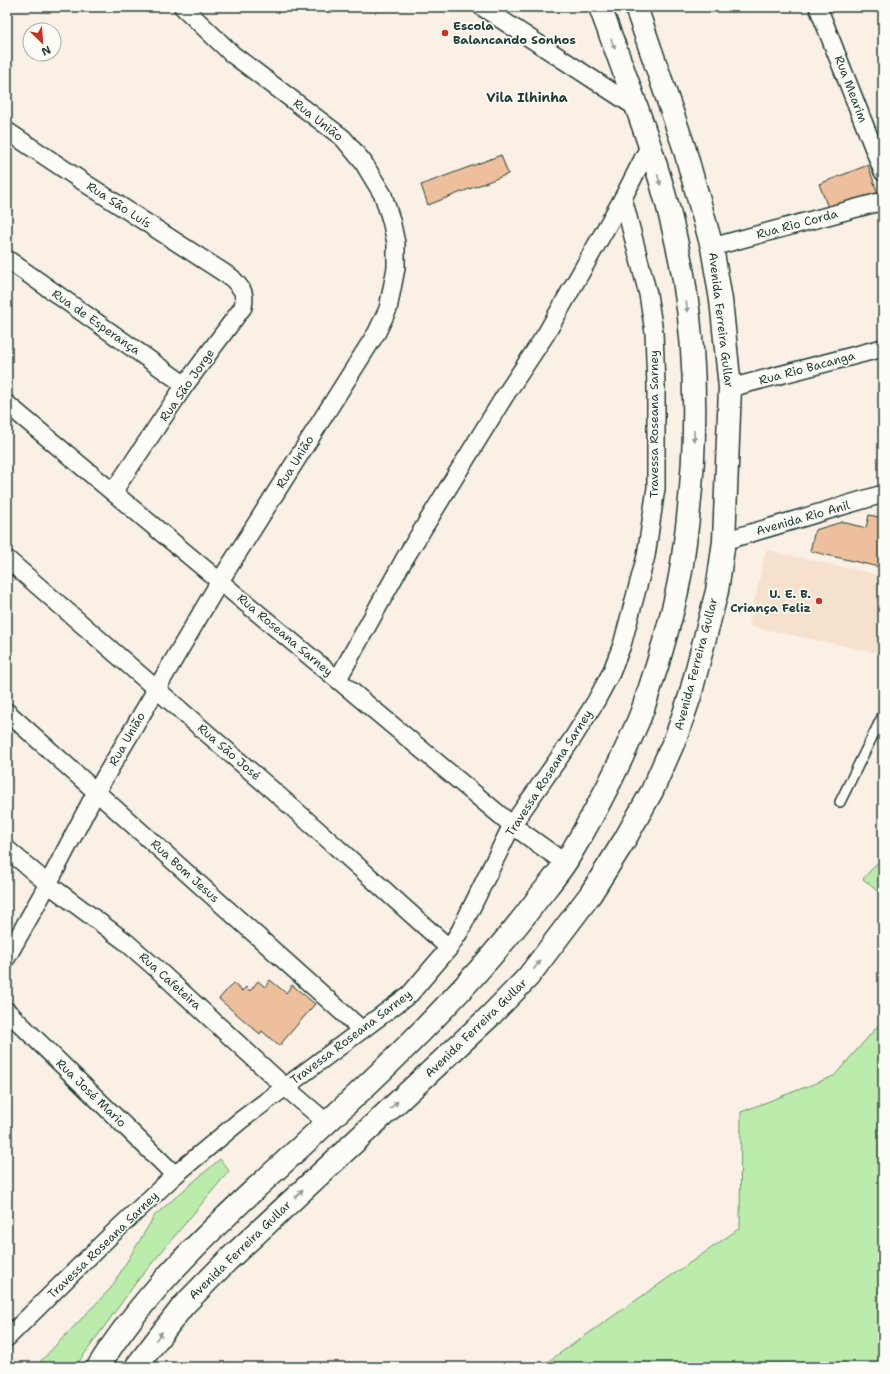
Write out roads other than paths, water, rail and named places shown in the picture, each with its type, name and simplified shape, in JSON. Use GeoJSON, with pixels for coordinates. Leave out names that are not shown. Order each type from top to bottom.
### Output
{"type":"FeatureCollection","features":[{"type":"Feature","properties":{"kind":"main road"},"geometry":{"type":"LineString","coordinates":[[98,1367],[108,1350],[154,1290],[189,1252],[404,1049],[462,989],[520,922],[565,863],[595,811],[621,760],[640,716],[665,639],[679,582],[690,503],[695,438],[693,366],[689,318],[683,279],[673,232],[650,145],[600,7]]}},
{"type":"Feature","properties":{"kind":"main road","name":"Avenida Ferreira Gullar"},"geometry":{"type":"LineString","coordinates":[[136,1367],[183,1306],[228,1260],[489,1018],[528,977],[590,895],[631,829],[652,791],[676,737],[690,696],[717,591],[724,541],[730,388],[721,300],[712,247],[684,147],[636,7]]}},
{"type":"Feature","properties":{"kind":"main road"},"geometry":{"type":"LineString","coordinates":[[298,1148],[323,1171]]}},
{"type":"Feature","properties":{"kind":"street","name":"Rua União"},"geometry":{"type":"LineString","coordinates":[[7,957],[48,884],[96,792],[220,581],[377,332],[388,309],[396,268],[396,243],[391,220],[383,195],[363,162],[343,138],[232,54],[183,7]]}},
{"type":"Feature","properties":{"kind":"street"},"geometry":{"type":"LineString","coordinates":[[482,7],[637,108]]}},
{"type":"Feature","properties":{"kind":"street","name":"Rua Mearim"},"geometry":{"type":"LineString","coordinates":[[818,7],[883,172]]}},
{"type":"Feature","properties":{"kind":"street","name":"Rua São Luís"},"geometry":{"type":"LineString","coordinates":[[7,131],[88,186],[232,278]]}},
{"type":"Feature","properties":{"kind":"street"},"geometry":{"type":"LineString","coordinates":[[338,679],[406,558],[504,397],[546,334],[623,198],[650,145]]}},
{"type":"Feature","properties":{"kind":"street","name":"Travessa Roseana Sarney"},"geometry":{"type":"LineString","coordinates":[[7,1338],[110,1236],[175,1175],[242,1120],[410,994],[449,948],[460,931],[512,825],[573,738],[596,701],[622,645],[646,556],[656,488],[656,386],[654,332],[648,294],[623,198]]}},
{"type":"Feature","properties":{"kind":"street","name":"Rua Rio Corda"},"geometry":{"type":"LineString","coordinates":[[712,247],[883,201]]}},
{"type":"Feature","properties":{"kind":"street","name":"Rua de Esperança"},"geometry":{"type":"LineString","coordinates":[[7,259],[186,385]]}},
{"type":"Feature","properties":{"kind":"street","name":"Rua São Jorge"},"geometry":{"type":"LineString","coordinates":[[113,492],[186,385],[243,307],[244,294],[232,278]]}},
{"type":"Feature","properties":{"kind":"street","name":"Rua Rio Bacanga"},"geometry":{"type":"LineString","coordinates":[[730,388],[883,348]]}},
{"type":"Feature","properties":{"kind":"street","name":"Rua Roseana Sarney"},"geometry":{"type":"LineString","coordinates":[[7,404],[512,825],[565,863]]}},
{"type":"Feature","properties":{"kind":"street","name":"Avenida Rio Anil"},"geometry":{"type":"LineString","coordinates":[[724,541],[883,494]]}},
{"type":"Feature","properties":{"kind":"street","name":"Rua São José"},"geometry":{"type":"LineString","coordinates":[[7,559],[294,809],[449,948]]}},
{"type":"Feature","properties":{"kind":"street","name":"Rua Bom Jesus"},"geometry":{"type":"LineString","coordinates":[[7,712],[362,1030]]}},
{"type":"Feature","properties":{"kind":"street","name":"Rua Cafeteira"},"geometry":{"type":"LineString","coordinates":[[7,849],[48,884],[126,942],[164,975],[285,1087],[326,1122]]}},
{"type":"Feature","properties":{"kind":"street","name":"Rua José Mario"},"geometry":{"type":"LineString","coordinates":[[7,1011],[175,1175]]}},
{"type":"Feature","properties":{"kind":"lane"},"geometry":{"type":"LineString","coordinates":[[840,802],[883,715]]}},
{"type":"Feature","properties":{"kind":"place","name":"Escola Balancando Sonhos"},"geometry":{"type":"Point","coordinates":[445,33]}},
{"type":"Feature","properties":{"kind":"place","name":"U. E. B. Criança Feliz"},"geometry":{"type":"Point","coordinates":[819,601]}},
{"type":"Feature","properties":{"kind":"district","name":"Vila Ilhinha"},"geometry":{"type":"Point","coordinates":[527,97]}}]}
